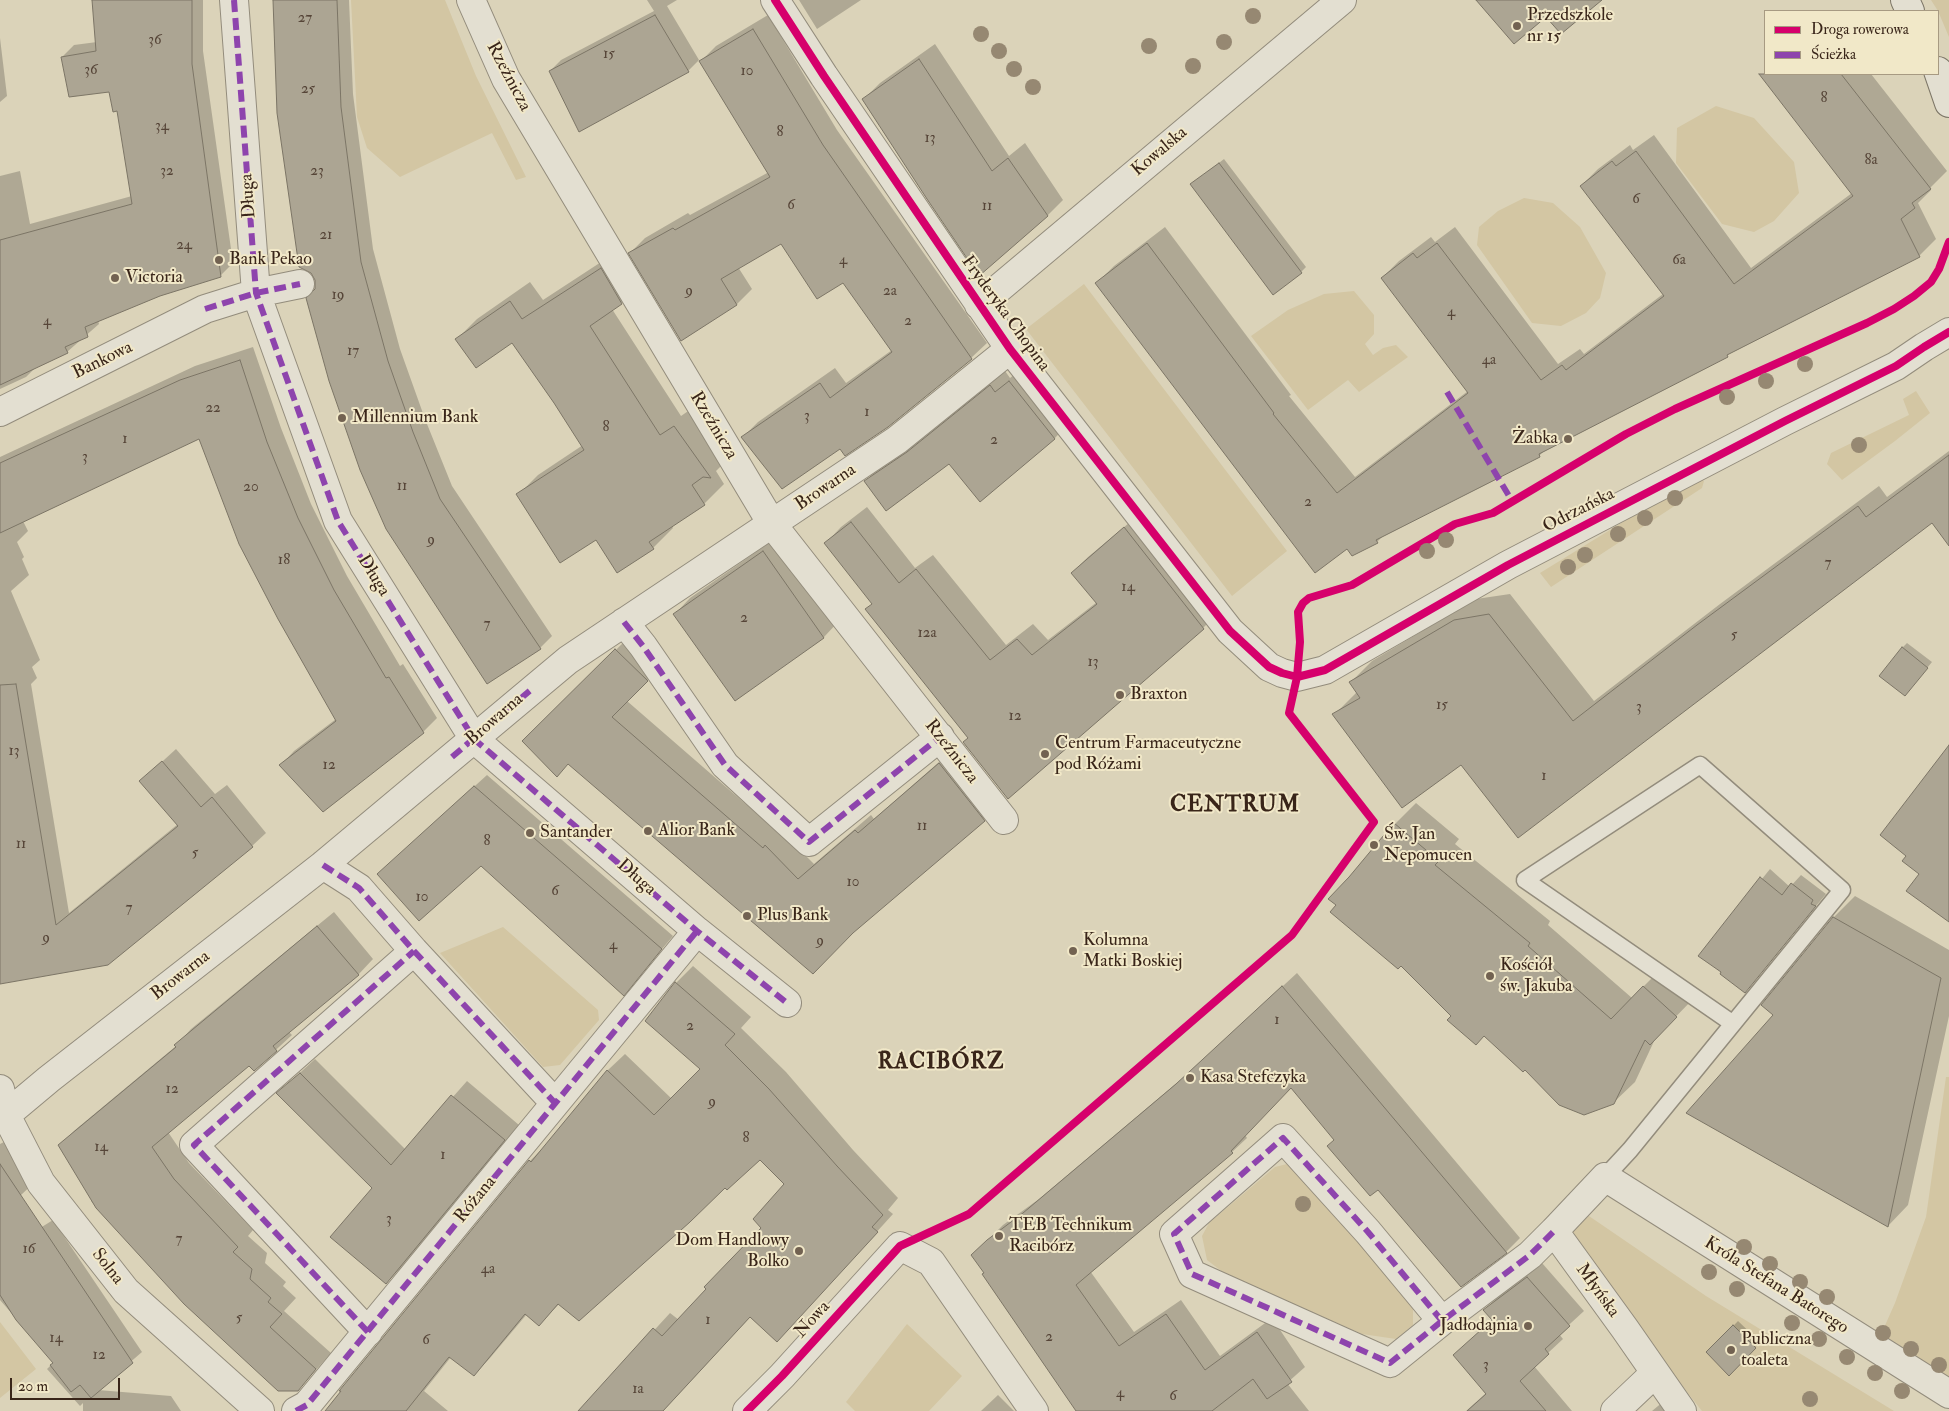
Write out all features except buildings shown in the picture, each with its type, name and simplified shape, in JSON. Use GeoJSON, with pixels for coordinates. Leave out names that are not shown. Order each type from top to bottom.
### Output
{"type":"FeatureCollection","features":[{"type":"Feature","properties":{"kind":"street","name":"Długa"},"geometry":{"type":"LineString","coordinates":[[234,0],[256,292],[338,521],[474,739],[697,931],[787,1003]]}},
{"type":"Feature","properties":{"kind":"street","name":"Rzeźnicza"},"geometry":{"type":"LineString","coordinates":[[471,0],[506,78],[772,524],[1004,820]]}},
{"type":"Feature","properties":{"kind":"street","name":"Fryderyka Chopina"},"geometry":{"type":"LineString","coordinates":[[775,0],[824,76],[1010,349],[1230,631]]}},
{"type":"Feature","properties":{"kind":"street","name":"Kowalska"},"geometry":{"type":"LineString","coordinates":[[979,305],[1342,0]]}},
{"type":"Feature","properties":{"kind":"street"},"geometry":{"type":"LineString","coordinates":[[1939,74],[1949,103]]}},
{"type":"Feature","properties":{"kind":"street","name":"Bankowa"},"geometry":{"type":"LineString","coordinates":[[0,412],[205,309],[256,292],[300,284]]}},
{"type":"Feature","properties":{"kind":"street","name":"Odrzańska"},"geometry":{"type":"LineString","coordinates":[[1230,631],[1269,667],[1276,670],[1297,677],[1325,670],[1508,565],[1896,366],[1949,332]]}},
{"type":"Feature","properties":{"kind":"street","name":"Browarna"},"geometry":{"type":"LineString","coordinates":[[3,1116],[323,865],[568,660],[896,440],[1010,349]]}},
{"type":"Feature","properties":{"kind":"street"},"geometry":{"type":"LineString","coordinates":[[624,622],[643,646],[725,765],[809,842],[940,737]]}},
{"type":"Feature","properties":{"kind":"street"},"geometry":{"type":"LineString","coordinates":[[323,865],[359,888],[414,951],[554,1103]]}},
{"type":"Feature","properties":{"kind":"street","name":"Różana"},"geometry":{"type":"LineString","coordinates":[[296,1411],[307,1405],[368,1332],[697,931]]}},
{"type":"Feature","properties":{"kind":"street"},"geometry":{"type":"LineString","coordinates":[[368,1332],[194,1145],[414,951]]}},
{"type":"Feature","properties":{"kind":"street","name":"Solna"},"geometry":{"type":"LineString","coordinates":[[0,1089],[3,1116],[41,1183],[126,1291],[260,1411]]}},
{"type":"Feature","properties":{"kind":"street"},"geometry":{"type":"LineString","coordinates":[[1442,1321],[1368,1232],[1283,1138],[1174,1234],[1192,1274],[1390,1363],[1530,1255],[1605,1177]]}},
{"type":"Feature","properties":{"kind":"street","name":"Króla Stefana Batorego"},"geometry":{"type":"LineString","coordinates":[[1605,1177],[1949,1394]]}},
{"type":"Feature","properties":{"kind":"street","name":"Młyńska"},"geometry":{"type":"LineString","coordinates":[[1554,1231],[1682,1411]]}},
{"type":"Feature","properties":{"kind":"street","name":"Nowa"},"geometry":{"type":"LineString","coordinates":[[746,1411],[782,1376],[900,1246],[931,1262],[1034,1411]]}},
{"type":"Feature","properties":{"kind":"street"},"geometry":{"type":"LineString","coordinates":[[1615,1411],[1655,1373]]}},
{"type":"Feature","properties":{"kind":"lane"},"geometry":{"type":"LineString","coordinates":[[1605,1177],[1630,1150],[1842,890],[1700,765],[1525,880],[1732,1023]]}},
{"type":"Feature","properties":{"kind":"shaded area"},"geometry":{"type":"Polygon","coordinates":[[[351,0],[445,0],[476,76],[526,177],[516,180],[492,133],[400,177],[367,148],[357,117],[351,0]]]}},
{"type":"Feature","properties":{"kind":"shaded area"},"geometry":{"type":"Polygon","coordinates":[[[1931,0],[1949,0],[1949,37],[1939,10],[1931,0]]]}},
{"type":"Feature","properties":{"kind":"shaded area"},"geometry":{"type":"Polygon","coordinates":[[[1716,106],[1754,118],[1794,162],[1799,193],[1774,221],[1754,232],[1722,224],[1676,163],[1677,128],[1716,106]]]}},
{"type":"Feature","properties":{"kind":"shaded area"},"geometry":{"type":"Polygon","coordinates":[[[1524,198],[1553,203],[1580,227],[1606,273],[1600,298],[1586,313],[1561,326],[1532,323],[1477,245],[1479,227],[1498,211],[1524,198]]]}},
{"type":"Feature","properties":{"kind":"shaded area"},"geometry":{"type":"Polygon","coordinates":[[[1084,284],[1287,551],[1232,596],[1026,329],[1084,284]]]}},
{"type":"Feature","properties":{"kind":"shaded area"},"geometry":{"type":"Polygon","coordinates":[[[1354,291],[1374,315],[1374,334],[1365,344],[1373,355],[1383,348],[1396,345],[1408,357],[1359,392],[1348,380],[1308,410],[1251,336],[1288,310],[1324,294],[1354,291]]]}},
{"type":"Feature","properties":{"kind":"shaded area"},"geometry":{"type":"Polygon","coordinates":[[[1916,391],[1930,413],[1842,480],[1827,464],[1831,453],[1909,415],[1903,399],[1916,391]]]}},
{"type":"Feature","properties":{"kind":"shaded area"},"geometry":{"type":"Polygon","coordinates":[[[1696,477],[1704,481],[1702,488],[1551,587],[1540,573],[1696,477]]]}},
{"type":"Feature","properties":{"kind":"shaded area"},"geometry":{"type":"Polygon","coordinates":[[[503,927],[598,1010],[599,1020],[560,1065],[543,1067],[440,953],[503,927]]]}},
{"type":"Feature","properties":{"kind":"shaded area"},"geometry":{"type":"Polygon","coordinates":[[[1946,1077],[1949,1077],[1949,1382],[1879,1339],[1895,1303],[1926,1217],[1946,1077]]]}},
{"type":"Feature","properties":{"kind":"shaded area"},"geometry":{"type":"Polygon","coordinates":[[[1291,1163],[1404,1290],[1413,1309],[1413,1325],[1396,1339],[1362,1334],[1224,1273],[1207,1260],[1202,1236],[1209,1223],[1275,1167],[1291,1163]]]}},
{"type":"Feature","properties":{"kind":"shaded area"},"geometry":{"type":"Polygon","coordinates":[[[1586,1214],[1706,1296],[1894,1411],[1702,1411],[1565,1238],[1586,1214]]]}},
{"type":"Feature","properties":{"kind":"shaded area"},"geometry":{"type":"Polygon","coordinates":[[[0,1322],[36,1369],[0,1398],[0,1322]]]}},
{"type":"Feature","properties":{"kind":"shaded area"},"geometry":{"type":"Polygon","coordinates":[[[907,1324],[962,1376],[929,1411],[855,1411],[846,1402],[907,1324]]]}},
{"type":"Feature","properties":{"kind":"marked path"},"geometry":{"type":"LineString","coordinates":[[234,0],[256,293],[338,521],[474,739],[697,931],[787,1003]]}},
{"type":"Feature","properties":{"kind":"marked path"},"geometry":{"type":"LineString","coordinates":[[205,309],[256,293],[300,284]]}},
{"type":"Feature","properties":{"kind":"marked path"},"geometry":{"type":"LineString","coordinates":[[1447,392],[1512,501]]}},
{"type":"Feature","properties":{"kind":"marked path"},"geometry":{"type":"LineString","coordinates":[[624,622],[643,646],[725,765],[809,842],[940,737]]}},
{"type":"Feature","properties":{"kind":"marked path"},"geometry":{"type":"LineString","coordinates":[[452,757],[533,688]]}},
{"type":"Feature","properties":{"kind":"marked path"},"geometry":{"type":"LineString","coordinates":[[323,865],[359,888],[414,951],[555,1103]]}},
{"type":"Feature","properties":{"kind":"marked path"},"geometry":{"type":"LineString","coordinates":[[296,1411],[307,1405],[697,931]]}},
{"type":"Feature","properties":{"kind":"marked path"},"geometry":{"type":"LineString","coordinates":[[368,1332],[194,1145],[414,951]]}},
{"type":"Feature","properties":{"kind":"marked path"},"geometry":{"type":"LineString","coordinates":[[1442,1321],[1368,1232],[1283,1138],[1174,1234],[1192,1274],[1390,1363],[1530,1255],[1554,1231]]}},
{"type":"Feature","properties":{"kind":"cycle path"},"geometry":{"type":"LineString","coordinates":[[775,0],[824,76],[1010,349],[1230,631],[1269,667],[1282,673],[1297,677],[1325,670],[1508,565],[1785,421],[1896,366],[1949,332]]}},
{"type":"Feature","properties":{"kind":"cycle path"},"geometry":{"type":"LineString","coordinates":[[747,1411],[782,1376],[900,1246],[969,1214],[1292,935],[1374,822],[1289,713],[1297,677],[1300,642],[1298,612],[1303,603],[1309,598],[1352,585],[1455,524],[1493,513],[1626,434],[1675,409],[1867,323],[1894,309],[1931,282],[1939,269],[1949,242]]}},
{"type":"Feature","properties":{"kind":"place","name":"Przedszkole nr 15"},"geometry":{"type":"Point","coordinates":[1517,26]}},
{"type":"Feature","properties":{"kind":"place","name":"Bank Pekao"},"geometry":{"type":"Point","coordinates":[219,260]}},
{"type":"Feature","properties":{"kind":"place","name":"Victoria"},"geometry":{"type":"Point","coordinates":[115,278]}},
{"type":"Feature","properties":{"kind":"place","name":"Millennium Bank"},"geometry":{"type":"Point","coordinates":[342,418]}},
{"type":"Feature","properties":{"kind":"place","name":"Żabka"},"geometry":{"type":"Point","coordinates":[1568,439]}},
{"type":"Feature","properties":{"kind":"place","name":"Braxton"},"geometry":{"type":"Point","coordinates":[1120,695]}},
{"type":"Feature","properties":{"kind":"place","name":"Centrum Farmaceutyczne pod Różami"},"geometry":{"type":"Point","coordinates":[1045,754]}},
{"type":"Feature","properties":{"kind":"place","name":"Alior Bank"},"geometry":{"type":"Point","coordinates":[648,831]}},
{"type":"Feature","properties":{"kind":"place","name":"Santander"},"geometry":{"type":"Point","coordinates":[530,833]}},
{"type":"Feature","properties":{"kind":"place","name":"Św. Jan Nepomucen"},"geometry":{"type":"Point","coordinates":[1374,845]}},
{"type":"Feature","properties":{"kind":"place","name":"Plus Bank"},"geometry":{"type":"Point","coordinates":[747,916]}},
{"type":"Feature","properties":{"kind":"place","name":"Kolumna Matki Boskiej"},"geometry":{"type":"Point","coordinates":[1073,951]}},
{"type":"Feature","properties":{"kind":"place","name":"Kościół św. Jakuba"},"geometry":{"type":"Point","coordinates":[1490,976]}},
{"type":"Feature","properties":{"kind":"place","name":"Kasa Stefczyka"},"geometry":{"type":"Point","coordinates":[1190,1078]}},
{"type":"Feature","properties":{"kind":"place","name":"TEB Technikum Racibórz"},"geometry":{"type":"Point","coordinates":[999,1236]}},
{"type":"Feature","properties":{"kind":"place","name":"Dom Handlowy Bolko"},"geometry":{"type":"Point","coordinates":[799,1251]}},
{"type":"Feature","properties":{"kind":"place","name":"Jadłodajnia"},"geometry":{"type":"Point","coordinates":[1528,1326]}},
{"type":"Feature","properties":{"kind":"place","name":"Publiczna toaleta"},"geometry":{"type":"Point","coordinates":[1731,1350]}},
{"type":"Feature","properties":{"kind":"district","name":"CENTRUM"},"geometry":{"type":"Point","coordinates":[1235,806]}},
{"type":"Feature","properties":{"kind":"district","name":"RACIBÓRZ"},"geometry":{"type":"Point","coordinates":[941,1063]}}]}
